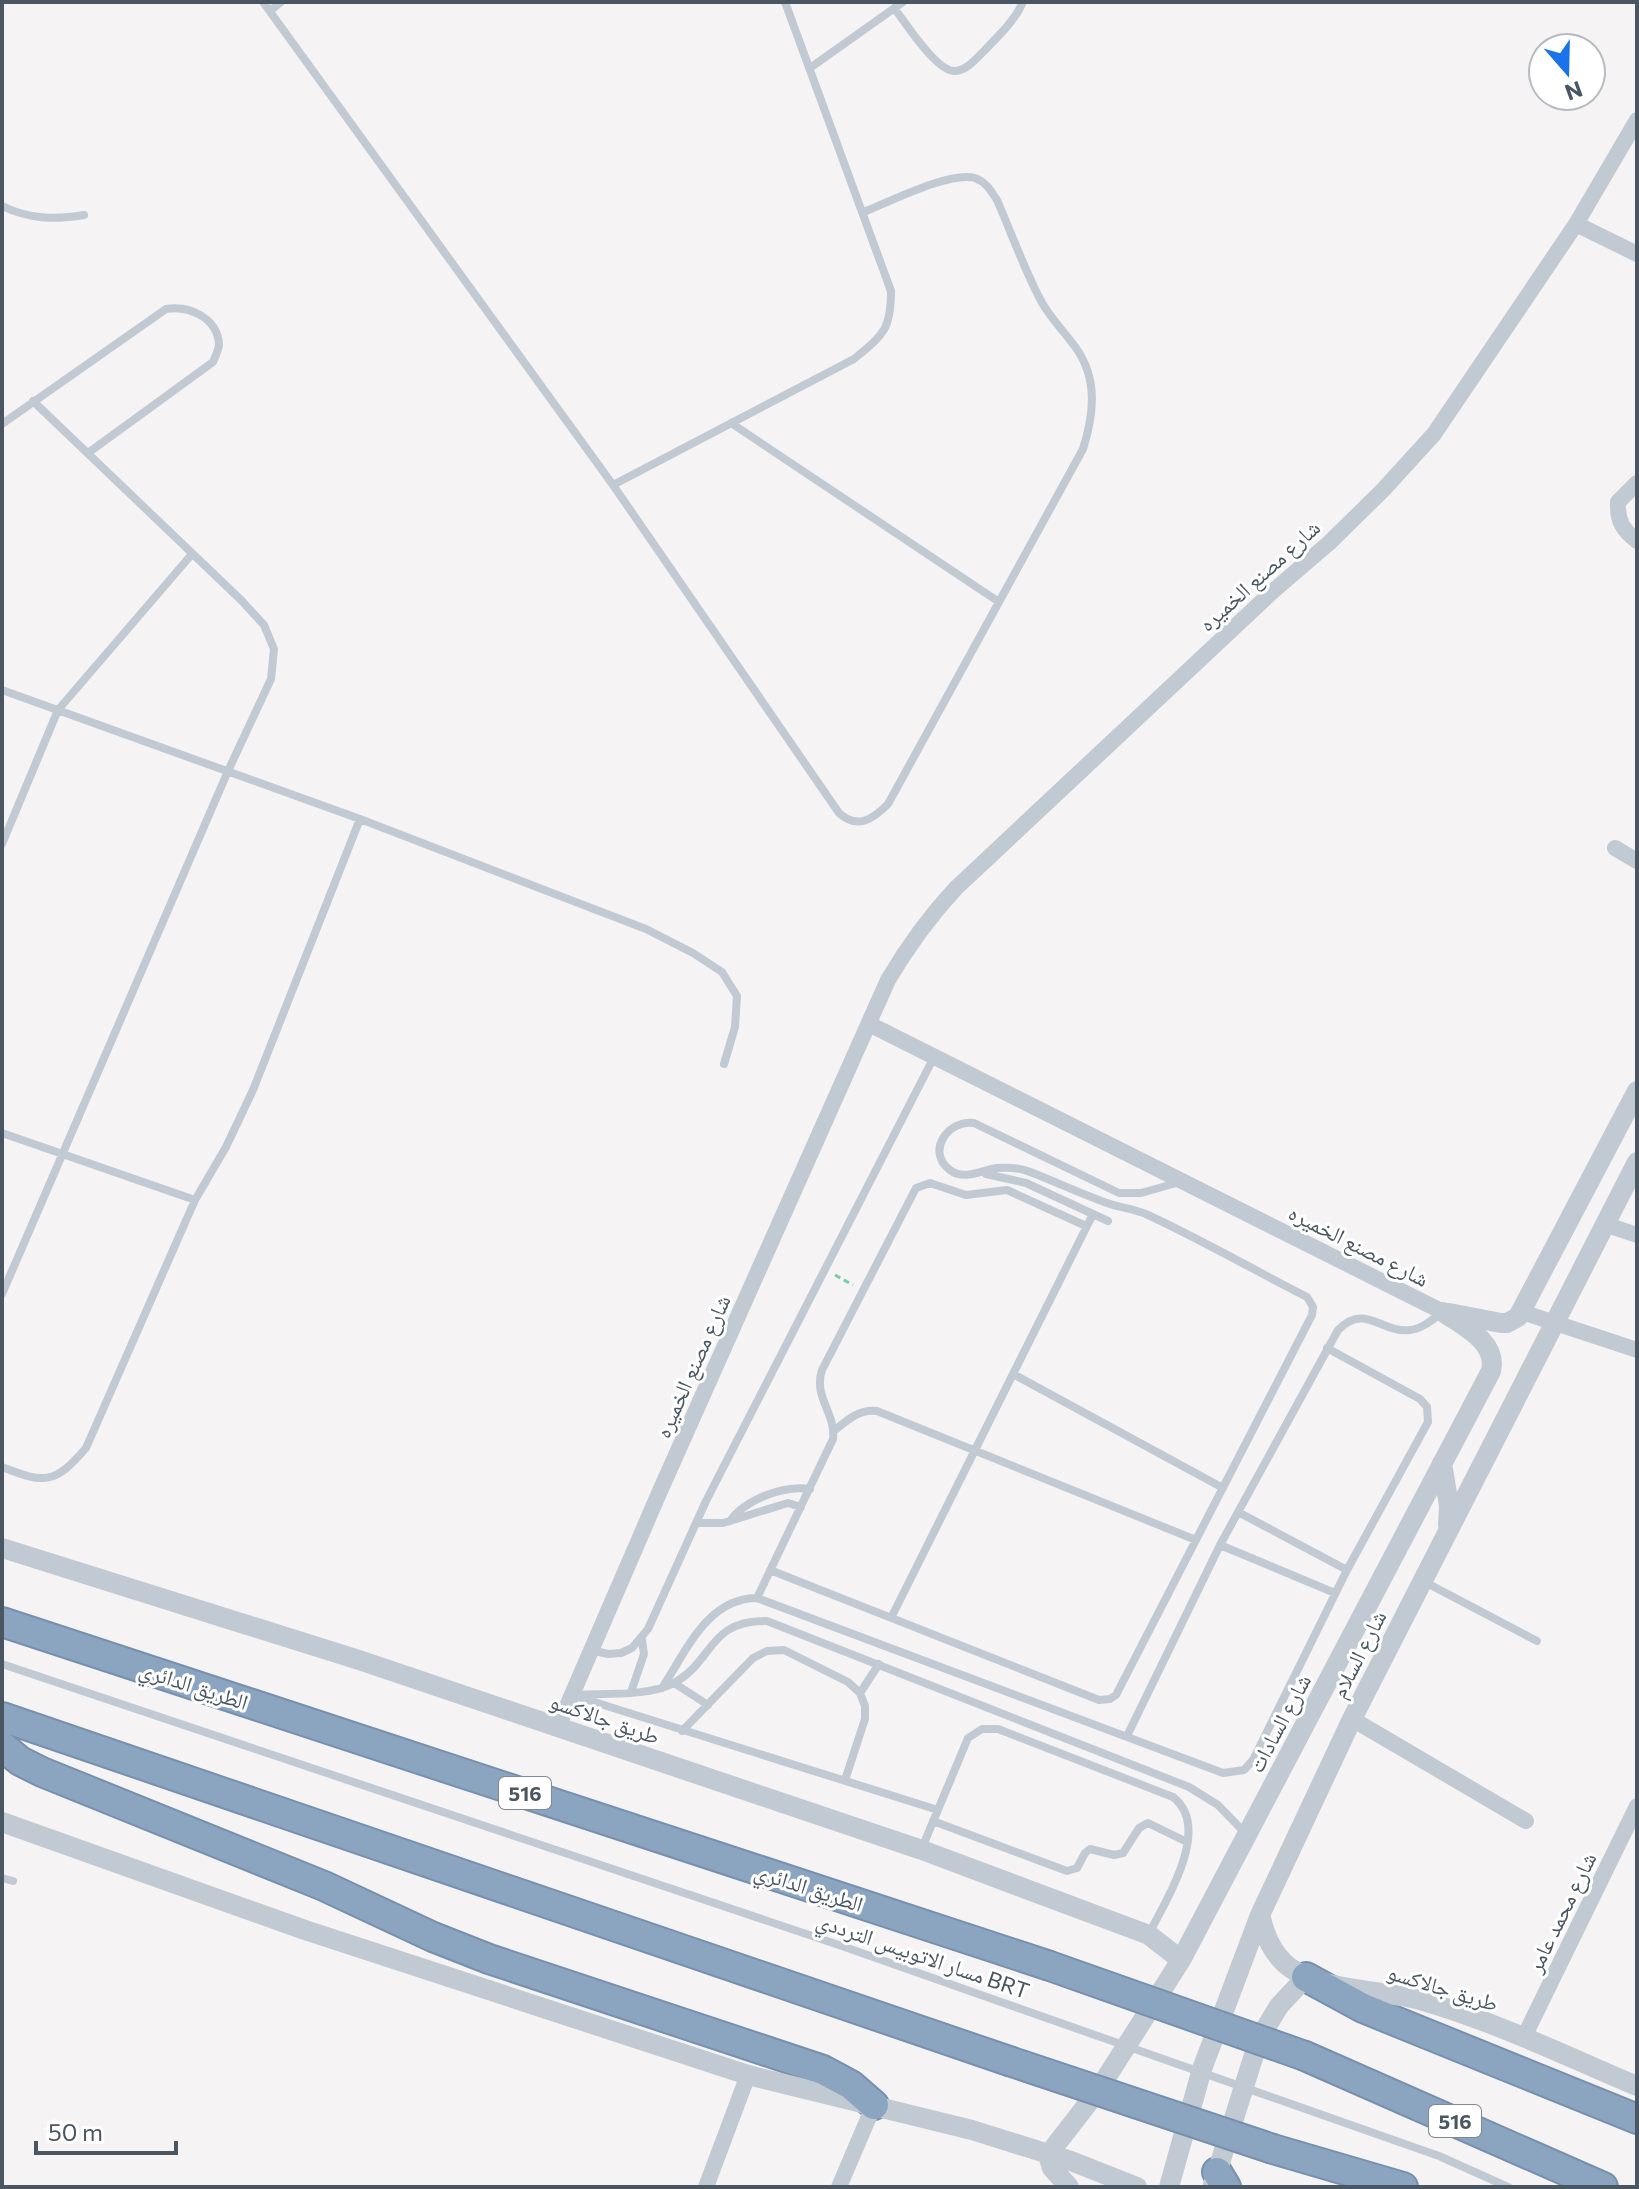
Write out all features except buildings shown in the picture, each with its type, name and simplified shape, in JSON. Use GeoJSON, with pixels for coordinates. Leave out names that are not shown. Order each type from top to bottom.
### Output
{"type":"FeatureCollection","features":[{"type":"Feature","properties":{"kind":"highway","name":"الطريق الدائري"},"geometry":{"type":"LineString","coordinates":[[2,1622],[1047,1965],[1305,2056],[1603,2187]]}},
{"type":"Feature","properties":{"kind":"highway"},"geometry":{"type":"LineString","coordinates":[[2,1717],[1009,2061],[1273,2149],[1403,2187]]}},
{"type":"Feature","properties":{"kind":"highway"},"geometry":{"type":"LineString","coordinates":[[2,1746],[20,1761],[42,1772],[324,1886],[433,1937],[489,1959],[823,2070],[851,2085],[874,2105]]}},
{"type":"Feature","properties":{"kind":"highway"},"geometry":{"type":"LineString","coordinates":[[1306,1977],[1363,2008],[1637,2119]]}},
{"type":"Feature","properties":{"kind":"street","name":"شارع مصنع الخميره"},"geometry":{"type":"LineString","coordinates":[[558,1727],[888,980],[907,947],[956,888],[1272,592],[1329,543],[1434,434],[1576,224],[1634,132]]}},
{"type":"Feature","properties":{"kind":"street"},"geometry":{"type":"LineString","coordinates":[[1576,224],[1637,254]]}},
{"type":"Feature","properties":{"kind":"street"},"geometry":{"type":"LineString","coordinates":[[1637,483],[1618,502],[1617,513],[1625,531],[1637,541]]}},
{"type":"Feature","properties":{"kind":"street"},"geometry":{"type":"LineString","coordinates":[[1615,848],[1637,861]]}},
{"type":"Feature","properties":{"kind":"street","name":"شارع مصنع الخميره"},"geometry":{"type":"LineString","coordinates":[[869,1024],[1443,1312]]}},
{"type":"Feature","properties":{"kind":"street"},"geometry":{"type":"LineString","coordinates":[[1443,1312],[1501,1323],[1513,1321],[1522,1312],[1637,1091]]}},
{"type":"Feature","properties":{"kind":"street","name":"شارع السلام"},"geometry":{"type":"LineString","coordinates":[[1169,2187],[1202,2069],[1260,1915],[1352,1719],[1637,1162]]}},
{"type":"Feature","properties":{"kind":"street"},"geometry":{"type":"LineString","coordinates":[[1604,1224],[1637,1235]]}},
{"type":"Feature","properties":{"kind":"street","name":"شارع السادات"},"geometry":{"type":"LineString","coordinates":[[1048,2155],[1099,2089],[1181,1960],[1492,1364],[1488,1347],[1443,1312]]}},
{"type":"Feature","properties":{"kind":"street"},"geometry":{"type":"LineString","coordinates":[[1522,1312],[1637,1350]]}},
{"type":"Feature","properties":{"kind":"street"},"geometry":{"type":"LineString","coordinates":[[1442,1463],[1449,1506],[1448,1529]]}},
{"type":"Feature","properties":{"kind":"street","name":"طريق جالاكسو"},"geometry":{"type":"LineString","coordinates":[[2,1548],[359,1660],[922,1850],[1149,1935],[1181,1960]]}},
{"type":"Feature","properties":{"kind":"street"},"geometry":{"type":"LineString","coordinates":[[1352,1719],[1526,1821]]}},
{"type":"Feature","properties":{"kind":"street","name":"شارع محمد عامر"},"geometry":{"type":"LineString","coordinates":[[1524,2037],[1637,1806]]}},
{"type":"Feature","properties":{"kind":"street"},"geometry":{"type":"LineString","coordinates":[[2,1822],[305,1930],[748,2075],[972,2130],[1071,2161],[1137,2187]]}},
{"type":"Feature","properties":{"kind":"street","name":"طريق جالاكسو"},"geometry":{"type":"LineString","coordinates":[[1260,1915],[1265,1935],[1274,1952],[1289,1967],[1306,1977],[1422,2001],[1524,2037],[1637,2086]]}},
{"type":"Feature","properties":{"kind":"street"},"geometry":{"type":"LineString","coordinates":[[1219,2182],[1259,2039],[1279,2006],[1306,1977]]}},
{"type":"Feature","properties":{"kind":"street"},"geometry":{"type":"LineString","coordinates":[[706,2187],[748,2075]]}},
{"type":"Feature","properties":{"kind":"street"},"geometry":{"type":"LineString","coordinates":[[839,2187],[874,2105]]}},
{"type":"Feature","properties":{"kind":"street"},"geometry":{"type":"LineString","coordinates":[[1048,2155],[1052,2168],[1069,2187]]}},
{"type":"Feature","properties":{"kind":"lane"},"geometry":{"type":"LineString","coordinates":[[263,2],[613,485],[839,813],[854,823],[866,822],[888,804],[1083,449],[1092,422],[1093,395],[1088,372],[1078,350],[1041,301],[988,186],[973,178],[953,178],[864,212]]}},
{"type":"Feature","properties":{"kind":"lane"},"geometry":{"type":"LineString","coordinates":[[270,11],[281,2]]}},
{"type":"Feature","properties":{"kind":"lane"},"geometry":{"type":"LineString","coordinates":[[613,485],[854,359],[880,338],[891,317],[891,291],[785,2]]}},
{"type":"Feature","properties":{"kind":"lane"},"geometry":{"type":"LineString","coordinates":[[810,68],[903,2]]}},
{"type":"Feature","properties":{"kind":"lane"},"geometry":{"type":"LineString","coordinates":[[894,8],[933,58],[944,69],[957,72],[971,65],[1011,24],[1023,2]]}},
{"type":"Feature","properties":{"kind":"lane"},"geometry":{"type":"LineString","coordinates":[[2,206],[33,217],[56,219],[84,215]]}},
{"type":"Feature","properties":{"kind":"lane"},"geometry":{"type":"LineString","coordinates":[[2,424],[166,309],[180,306],[198,312],[217,338],[219,346],[213,362],[88,453]]}},
{"type":"Feature","properties":{"kind":"lane"},"geometry":{"type":"LineString","coordinates":[[2,1294],[228,771],[271,679],[274,649],[264,625],[33,401]]}},
{"type":"Feature","properties":{"kind":"lane"},"geometry":{"type":"LineString","coordinates":[[731,423],[999,602]]}},
{"type":"Feature","properties":{"kind":"lane"},"geometry":{"type":"LineString","coordinates":[[2,844],[58,710],[192,554]]}},
{"type":"Feature","properties":{"kind":"lane"},"geometry":{"type":"LineString","coordinates":[[2,690],[360,819],[646,929],[693,953],[722,972],[737,996],[735,1027],[724,1064]]}},
{"type":"Feature","properties":{"kind":"lane"},"geometry":{"type":"LineString","coordinates":[[2,1467],[31,1479],[50,1479],[68,1468],[86,1448],[195,1200],[226,1147],[253,1090],[360,819]]}},
{"type":"Feature","properties":{"kind":"lane"},"geometry":{"type":"LineString","coordinates":[[590,1650],[621,1653],[642,1640],[696,1523],[934,1056]]}},
{"type":"Feature","properties":{"kind":"lane"},"geometry":{"type":"LineString","coordinates":[[770,1570],[1099,1700],[1110,1699],[1121,1688],[1312,1315],[1311,1302],[1146,1214],[1107,1203],[1019,1169],[998,1168],[962,1175],[948,1169],[943,1163],[940,1147],[952,1126],[974,1123],[1119,1193],[1141,1193],[1182,1181]]}},
{"type":"Feature","properties":{"kind":"lane"},"geometry":{"type":"LineString","coordinates":[[2,1133],[195,1200]]}},
{"type":"Feature","properties":{"kind":"lane"},"geometry":{"type":"LineString","coordinates":[[980,1173],[1012,1178],[1108,1221]]}},
{"type":"Feature","properties":{"kind":"lane"},"geometry":{"type":"LineString","coordinates":[[1044,1191],[1050,1180]]}},
{"type":"Feature","properties":{"kind":"lane"},"geometry":{"type":"LineString","coordinates":[[757,1598],[830,1449],[834,1431],[831,1415],[819,1393],[820,1377],[913,1192],[925,1183],[966,1195],[1007,1190],[1086,1226]]}},
{"type":"Feature","properties":{"kind":"lane"},"geometry":{"type":"LineString","coordinates":[[891,1618],[1093,1214]]}},
{"type":"Feature","properties":{"kind":"lane"},"geometry":{"type":"LineString","coordinates":[[1127,1736],[1220,1545],[1338,1330],[1356,1318],[1411,1330],[1443,1312]]}},
{"type":"Feature","properties":{"kind":"lane"},"geometry":{"type":"LineString","coordinates":[[662,1688],[712,1614],[730,1602],[757,1598],[1223,1773],[1244,1770],[1253,1760],[1335,1593],[1426,1426],[1429,1412],[1420,1399],[1327,1348]]}},
{"type":"Feature","properties":{"kind":"lane"},"geometry":{"type":"LineString","coordinates":[[1013,1374],[1223,1488]]}},
{"type":"Feature","properties":{"kind":"lane"},"geometry":{"type":"LineString","coordinates":[[834,1431],[864,1411],[877,1411],[1196,1540]]}},
{"type":"Feature","properties":{"kind":"lane"},"geometry":{"type":"LineString","coordinates":[[730,1522],[755,1501],[785,1490],[810,1489]]}},
{"type":"Feature","properties":{"kind":"lane"},"geometry":{"type":"LineString","coordinates":[[696,1523],[730,1522],[781,1504],[801,1507]]}},
{"type":"Feature","properties":{"kind":"lane"},"geometry":{"type":"LineString","coordinates":[[1238,1512],[1347,1570]]}},
{"type":"Feature","properties":{"kind":"lane"},"geometry":{"type":"LineString","coordinates":[[1220,1545],[1335,1593]]}},
{"type":"Feature","properties":{"kind":"lane"},"geometry":{"type":"LineString","coordinates":[[1422,1580],[1537,1641]]}},
{"type":"Feature","properties":{"kind":"lane"},"geometry":{"type":"LineString","coordinates":[[570,1695],[662,1688],[674,1683],[692,1667],[722,1633],[748,1622],[767,1621],[1189,1787],[1218,1805],[1247,1835]]}},
{"type":"Feature","properties":{"kind":"lane"},"geometry":{"type":"LineString","coordinates":[[631,1692],[644,1654],[642,1640]]}},
{"type":"Feature","properties":{"kind":"lane"},"geometry":{"type":"LineString","coordinates":[[682,1731],[753,1658],[775,1649],[784,1650],[848,1682],[860,1693],[865,1706],[865,1719],[845,1780]]}},
{"type":"Feature","properties":{"kind":"lane","name":"مسار الاتوبيس الترددي BRT"},"geometry":{"type":"LineString","coordinates":[[2,1664],[854,1950],[1439,2156],[1508,2187]]}},
{"type":"Feature","properties":{"kind":"lane"},"geometry":{"type":"LineString","coordinates":[[860,1693],[879,1664]]}},
{"type":"Feature","properties":{"kind":"lane"},"geometry":{"type":"LineString","coordinates":[[674,1683],[708,1705]]}},
{"type":"Feature","properties":{"kind":"lane"},"geometry":{"type":"LineString","coordinates":[[570,1695],[938,1810]]}},
{"type":"Feature","properties":{"kind":"lane"},"geometry":{"type":"LineString","coordinates":[[922,1850],[968,1738],[982,1729],[990,1728],[1173,1797],[1185,1811],[1187,1842],[1181,1870],[1149,1935]]}},
{"type":"Feature","properties":{"kind":"lane"},"geometry":{"type":"LineString","coordinates":[[933,1821],[1067,1871],[1077,1868],[1090,1849],[1114,1855],[1123,1853],[1139,1828],[1148,1823],[1187,1842]]}},
{"type":"Feature","properties":{"kind":"lane"},"geometry":{"type":"LineString","coordinates":[[2,1878],[13,1881]]}},
{"type":"Feature","properties":{"kind":"path"},"geometry":{"type":"LineString","coordinates":[[825,1269],[863,1290]]}}]}
